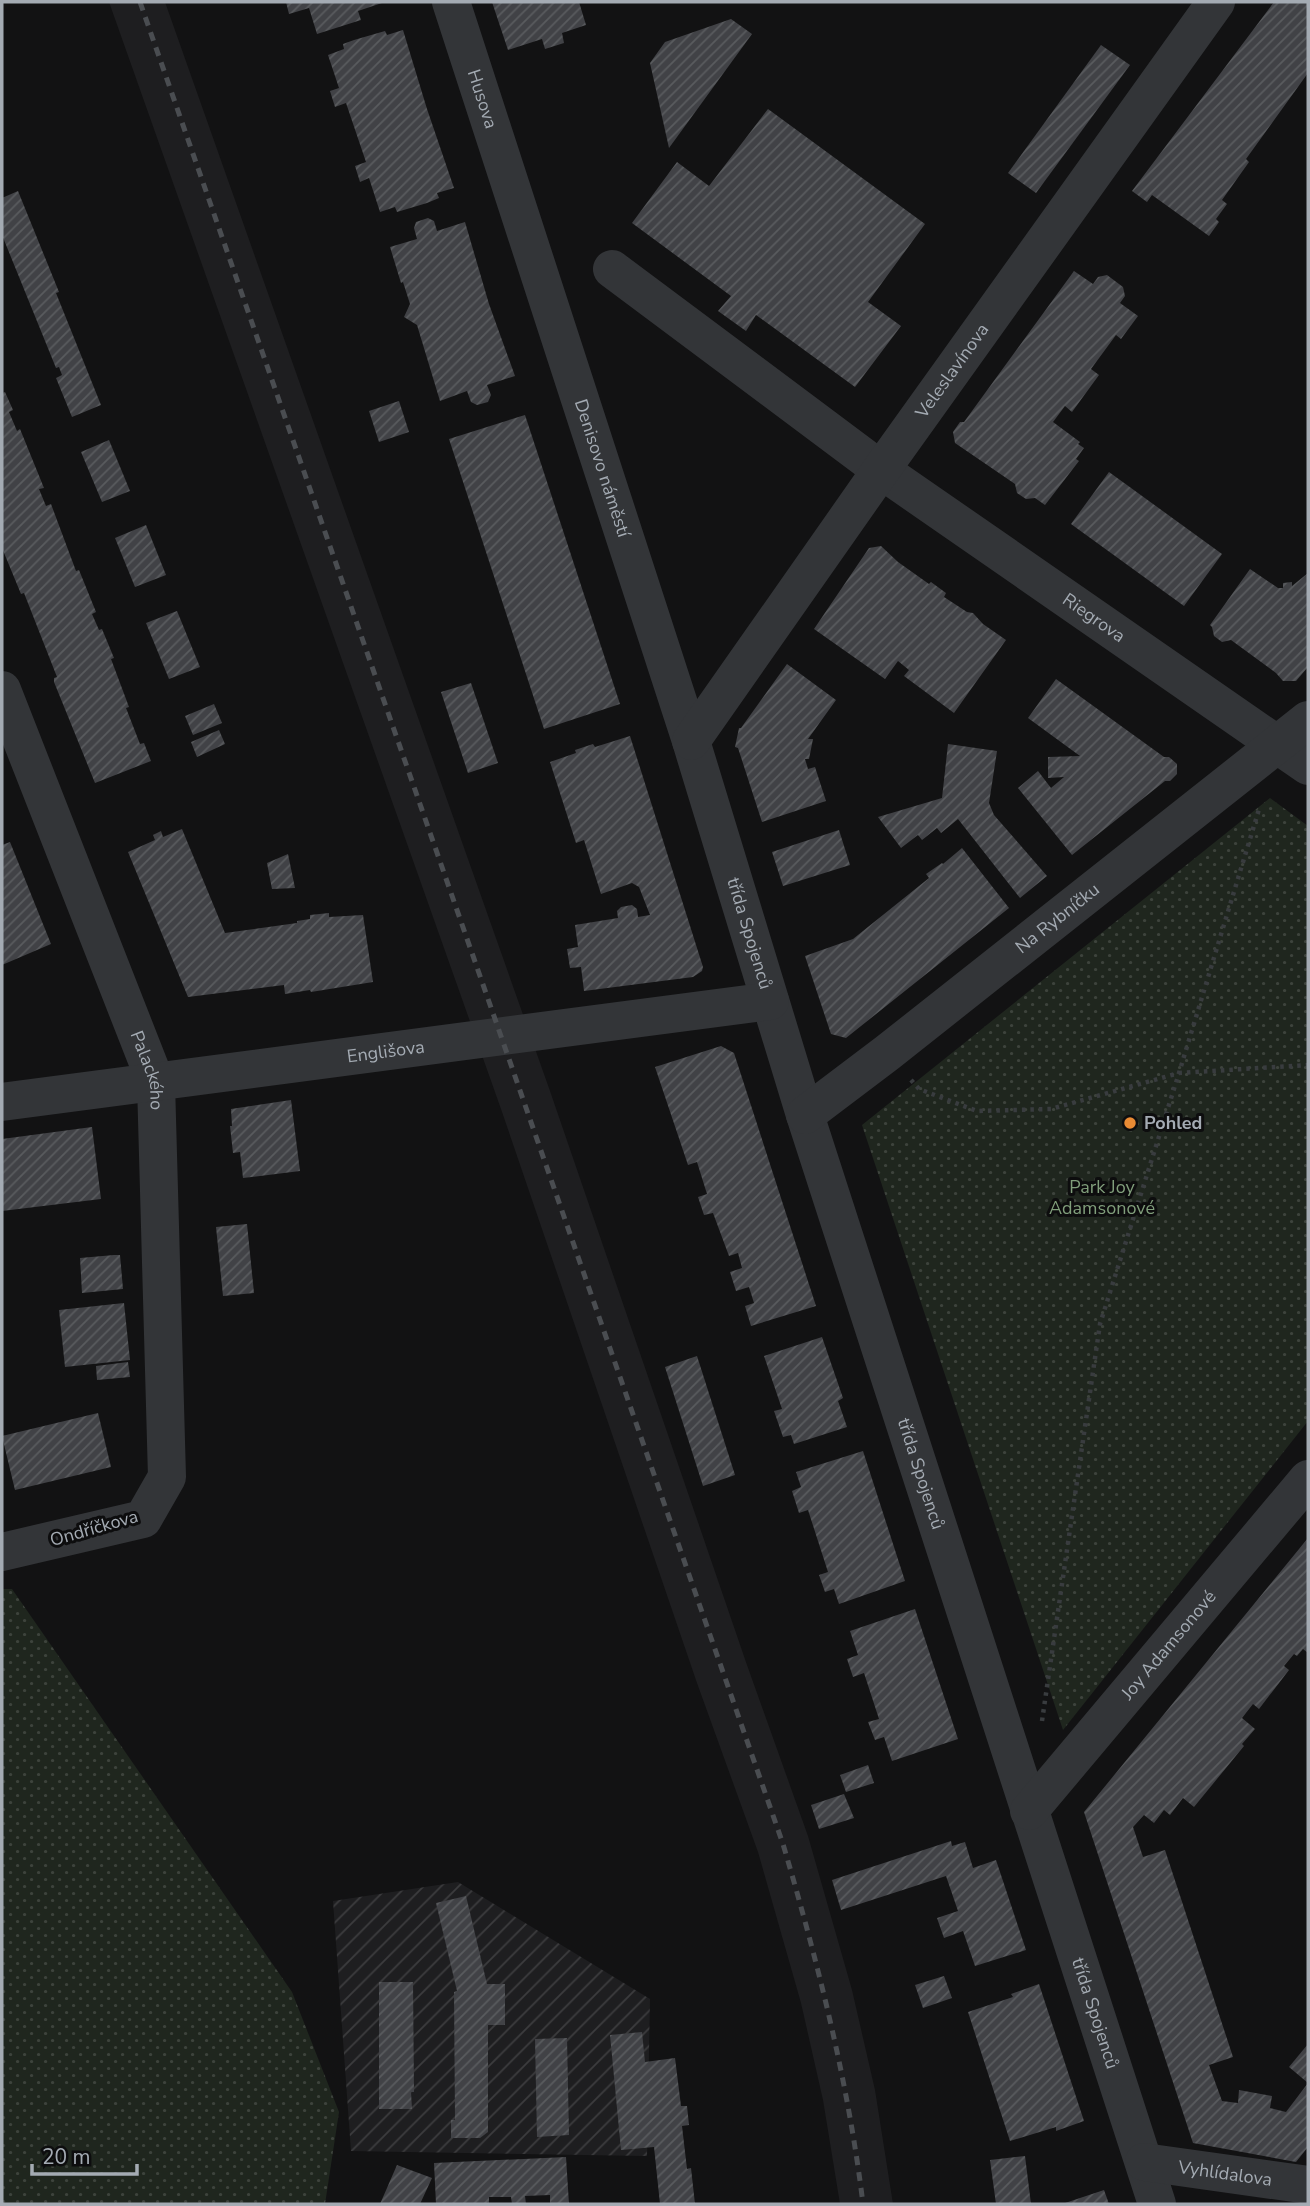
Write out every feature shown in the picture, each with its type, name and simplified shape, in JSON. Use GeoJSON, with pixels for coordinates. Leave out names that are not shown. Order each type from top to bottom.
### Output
{"type":"FeatureCollection","features":[{"type":"Feature","properties":{"kind":"street","name":"Husova"},"geometry":{"type":"LineString","coordinates":[[450,2],[514,196]]}},
{"type":"Feature","properties":{"kind":"street","name":"Veleslavínova"},"geometry":{"type":"LineString","coordinates":[[691,741],[1216,2]]}},
{"type":"Feature","properties":{"kind":"street","name":"Denisovo náměstí"},"geometry":{"type":"LineString","coordinates":[[514,196],[691,741]]}},
{"type":"Feature","properties":{"kind":"street","name":"Riegrova"},"geometry":{"type":"LineString","coordinates":[[612,269],[881,470],[1293,756]]}},
{"type":"Feature","properties":{"kind":"street","name":"Palackého"},"geometry":{"type":"LineString","coordinates":[[2,690],[156,1083],[167,1477]]}},
{"type":"Feature","properties":{"kind":"street","name":"Na Rybníčku"},"geometry":{"type":"LineString","coordinates":[[805,1115],[1293,756],[1308,720]]}},
{"type":"Feature","properties":{"kind":"street","name":"třída Spojenců"},"geometry":{"type":"LineString","coordinates":[[691,741],[805,1115],[1157,2204]]}},
{"type":"Feature","properties":{"kind":"street","name":"Englišova"},"geometry":{"type":"LineString","coordinates":[[2,1102],[770,1001]]}},
{"type":"Feature","properties":{"kind":"street","name":"Ondříčkova"},"geometry":{"type":"LineString","coordinates":[[2,1552],[143,1519],[167,1477]]}},
{"type":"Feature","properties":{"kind":"street","name":"Joy Adamsonové"},"geometry":{"type":"LineString","coordinates":[[1029,1811],[1308,1479]]}},
{"type":"Feature","properties":{"kind":"street","name":"Vyhlídalova"},"geometry":{"type":"LineString","coordinates":[[1144,2162],[1308,2185]]}},
{"type":"Feature","properties":{"kind":"path"},"geometry":{"type":"LineString","coordinates":[[1041,1730],[1100,1324],[1180,1073],[1262,797]]}},
{"type":"Feature","properties":{"kind":"path"},"geometry":{"type":"LineString","coordinates":[[887,1053],[919,1089],[977,1111],[1051,1109],[1180,1073],[1308,1065]]}},
{"type":"Feature","properties":{"kind":"shaded area"},"geometry":{"type":"Polygon","coordinates":[[[109,2],[165,2],[550,1091],[808,1836],[852,1990],[875,2090],[893,2204],[840,2204],[823,2100],[801,2003],[758,1852],[697,1683],[501,1109],[109,2]]]}},
{"type":"Feature","properties":{"kind":"shaded area"},"geometry":{"type":"Polygon","coordinates":[[[458,1882],[650,1999],[647,2156],[351,2151],[333,1901],[458,1882]]]}},
{"type":"Feature","properties":{"kind":"green space","name":"Park Joy Adamsonové"},"geometry":{"type":"Polygon","coordinates":[[[1270,798],[1308,826],[1308,1421],[1063,1730],[862,1125],[1270,798]]]}},
{"type":"Feature","properties":{"kind":"green space"},"geometry":{"type":"Polygon","coordinates":[[[2,1589],[12,1589],[292,1992],[339,2112],[325,2204],[2,2204],[2,1589]]]}},
{"type":"Feature","properties":{"kind":"building"},"geometry":{"type":"Polygon","coordinates":[[[286,2],[385,2],[358,11],[361,20],[317,34],[309,8],[289,14],[286,2]]]}},
{"type":"Feature","properties":{"kind":"building"},"geometry":{"type":"Polygon","coordinates":[[[492,2],[579,2],[586,25],[562,33],[564,43],[545,49],[542,39],[508,50],[492,2]]]}},
{"type":"Feature","properties":{"kind":"building"},"geometry":{"type":"Polygon","coordinates":[[[1274,2],[1308,2],[1308,73],[1246,159],[1249,162],[1222,200],[1227,204],[1216,219],[1219,222],[1209,236],[1152,195],[1147,202],[1132,191],[1274,2]]]}},
{"type":"Feature","properties":{"kind":"building"},"geometry":{"type":"Polygon","coordinates":[[[731,19],[752,34],[669,148],[650,63],[665,42],[731,19]]]}},
{"type":"Feature","properties":{"kind":"building"},"geometry":{"type":"Polygon","coordinates":[[[403,30],[454,188],[437,193],[439,198],[427,203],[397,212],[395,207],[380,212],[369,178],[360,182],[355,166],[366,162],[346,103],[335,107],[330,91],[339,88],[328,55],[344,49],[343,44],[354,40],[385,31],[387,35],[403,30]]]}},
{"type":"Feature","properties":{"kind":"building"},"geometry":{"type":"Polygon","coordinates":[[[1101,45],[1130,65],[1036,193],[1008,173],[1101,45]]]}},
{"type":"Feature","properties":{"kind":"building"},"geometry":{"type":"Polygon","coordinates":[[[768,109],[925,224],[868,302],[901,326],[855,387],[756,315],[746,331],[718,311],[731,296],[632,223],[677,162],[709,186],[768,109]]]}},
{"type":"Feature","properties":{"kind":"building"},"geometry":{"type":"Polygon","coordinates":[[[18,191],[101,405],[72,417],[56,378],[62,375],[59,367],[56,368],[2,235],[2,198],[18,191]]]}},
{"type":"Feature","properties":{"kind":"building"},"geometry":{"type":"Polygon","coordinates":[[[428,218],[434,221],[437,231],[465,222],[489,304],[515,376],[487,385],[491,395],[488,402],[477,405],[471,402],[467,391],[440,401],[417,325],[404,317],[410,304],[390,247],[417,239],[414,228],[416,222],[428,218]]]}},
{"type":"Feature","properties":{"kind":"building"},"geometry":{"type":"Polygon","coordinates":[[[1074,271],[1093,284],[1098,277],[1107,275],[1123,287],[1125,296],[1120,303],[1138,316],[1121,339],[1116,335],[1091,369],[1099,375],[1072,412],[1065,406],[1053,422],[1084,448],[1076,459],[1079,461],[1045,505],[1035,498],[1026,499],[1017,493],[1015,484],[955,443],[953,432],[960,422],[964,422],[1074,271]]]}},
{"type":"Feature","properties":{"kind":"building"},"geometry":{"type":"Polygon","coordinates":[[[5,392],[13,410],[9,412],[17,431],[20,429],[44,488],[39,489],[46,506],[51,504],[76,571],[79,570],[96,612],[92,614],[99,630],[102,629],[114,658],[111,659],[129,707],[126,708],[140,744],[144,743],[151,761],[95,783],[54,682],[57,677],[24,593],[21,594],[2,548],[2,393],[5,392]]]}},
{"type":"Feature","properties":{"kind":"building"},"geometry":{"type":"Polygon","coordinates":[[[399,401],[409,432],[379,442],[369,411],[399,401]]]}},
{"type":"Feature","properties":{"kind":"building"},"geometry":{"type":"Polygon","coordinates":[[[525,415],[620,704],[544,729],[449,439],[525,415]]]}},
{"type":"Feature","properties":{"kind":"building"},"geometry":{"type":"Polygon","coordinates":[[[109,440],[130,491],[102,502],[81,452],[109,440]]]}},
{"type":"Feature","properties":{"kind":"building"},"geometry":{"type":"Polygon","coordinates":[[[1109,472],[1222,554],[1184,606],[1071,524],[1109,472]]]}},
{"type":"Feature","properties":{"kind":"building"},"geometry":{"type":"Polygon","coordinates":[[[146,525],[166,575],[135,587],[115,538],[146,525]]]}},
{"type":"Feature","properties":{"kind":"building"},"geometry":{"type":"Polygon","coordinates":[[[881,546],[898,562],[946,593],[944,597],[973,613],[983,624],[1006,640],[954,713],[904,676],[909,670],[898,661],[885,679],[814,629],[869,548],[881,546]]]}},
{"type":"Feature","properties":{"kind":"building"},"geometry":{"type":"Polygon","coordinates":[[[1250,569],[1278,588],[1283,588],[1283,583],[1292,582],[1292,586],[1308,573],[1308,667],[1296,681],[1283,681],[1231,640],[1222,642],[1214,636],[1210,625],[1250,569]]]}},
{"type":"Feature","properties":{"kind":"building"},"geometry":{"type":"Polygon","coordinates":[[[177,611],[200,667],[169,679],[146,623],[177,611]]]}},
{"type":"Feature","properties":{"kind":"building"},"geometry":{"type":"Polygon","coordinates":[[[787,664],[836,700],[808,739],[813,739],[809,759],[805,759],[808,769],[815,767],[826,801],[762,822],[738,748],[735,747],[739,728],[787,664]]]}},
{"type":"Feature","properties":{"kind":"building"},"geometry":{"type":"Polygon","coordinates":[[[1056,679],[1177,764],[1177,774],[1170,781],[1165,781],[1072,855],[1018,788],[1038,771],[1051,788],[1064,777],[1048,778],[1048,757],[1080,756],[1028,718],[1056,679]]]}},
{"type":"Feature","properties":{"kind":"building"},"geometry":{"type":"Polygon","coordinates":[[[471,683],[498,763],[468,773],[441,692],[471,683]]]}},
{"type":"Feature","properties":{"kind":"building"},"geometry":{"type":"Polygon","coordinates":[[[214,704],[222,723],[193,735],[185,716],[214,704]]]}},
{"type":"Feature","properties":{"kind":"building"},"geometry":{"type":"Polygon","coordinates":[[[219,730],[225,744],[197,757],[191,742],[219,730]]]}},
{"type":"Feature","properties":{"kind":"building"},"geometry":{"type":"Polygon","coordinates":[[[630,736],[703,967],[702,971],[693,977],[584,991],[581,967],[570,968],[567,949],[578,947],[575,925],[618,918],[617,911],[621,907],[632,905],[637,909],[638,917],[650,915],[639,887],[632,883],[601,894],[584,840],[576,843],[550,762],[593,744],[595,747],[630,736]]]}},
{"type":"Feature","properties":{"kind":"building"},"geometry":{"type":"Polygon","coordinates":[[[948,744],[997,751],[989,803],[994,815],[1047,876],[1020,898],[958,819],[941,833],[937,828],[922,840],[918,835],[901,848],[878,817],[942,798],[948,744]]]}},
{"type":"Feature","properties":{"kind":"building"},"geometry":{"type":"Polygon","coordinates":[[[182,829],[225,933],[297,923],[310,919],[310,915],[363,915],[373,982],[311,992],[285,994],[284,985],[188,997],[128,852],[155,840],[153,835],[161,831],[163,837],[182,829]]]}},
{"type":"Feature","properties":{"kind":"building"},"geometry":{"type":"Polygon","coordinates":[[[839,830],[850,865],[783,886],[772,852],[839,830]]]}},
{"type":"Feature","properties":{"kind":"building"},"geometry":{"type":"Polygon","coordinates":[[[10,842],[51,944],[2,965],[2,845],[10,842]]]}},
{"type":"Feature","properties":{"kind":"building"},"geometry":{"type":"Polygon","coordinates":[[[962,848],[1009,908],[846,1038],[831,1034],[805,956],[853,939],[929,878],[926,874],[962,848]]]}},
{"type":"Feature","properties":{"kind":"building"},"geometry":{"type":"Polygon","coordinates":[[[288,854],[295,888],[272,889],[267,863],[288,854]]]}},
{"type":"Feature","properties":{"kind":"building"},"geometry":{"type":"Polygon","coordinates":[[[721,1046],[734,1053],[816,1306],[751,1326],[745,1306],[754,1303],[749,1287],[736,1291],[730,1272],[742,1268],[738,1253],[729,1256],[713,1213],[704,1215],[698,1197],[707,1194],[697,1162],[688,1165],[655,1067],[721,1046]]]}},
{"type":"Feature","properties":{"kind":"building"},"geometry":{"type":"Polygon","coordinates":[[[291,1100],[300,1171],[243,1178],[240,1152],[233,1153],[231,1109],[291,1100]]]}},
{"type":"Feature","properties":{"kind":"building"},"geometry":{"type":"Polygon","coordinates":[[[92,1127],[101,1199],[2,1211],[2,1139],[92,1127]]]}},
{"type":"Feature","properties":{"kind":"building"},"geometry":{"type":"Polygon","coordinates":[[[247,1224],[254,1293],[223,1296],[216,1227],[247,1224]]]}},
{"type":"Feature","properties":{"kind":"building"},"geometry":{"type":"Polygon","coordinates":[[[120,1255],[123,1289],[82,1293],[80,1258],[120,1255]]]}},
{"type":"Feature","properties":{"kind":"building"},"geometry":{"type":"Polygon","coordinates":[[[124,1303],[130,1360],[65,1367],[59,1310],[124,1303]]]}},
{"type":"Feature","properties":{"kind":"building"},"geometry":{"type":"Polygon","coordinates":[[[822,1337],[843,1398],[838,1401],[847,1427],[794,1444],[791,1435],[783,1437],[774,1411],[782,1409],[764,1356],[822,1337]]]}},
{"type":"Feature","properties":{"kind":"building"},"geometry":{"type":"Polygon","coordinates":[[[697,1356],[735,1475],[703,1486],[665,1367],[697,1356]]]}},
{"type":"Feature","properties":{"kind":"building"},"geometry":{"type":"Polygon","coordinates":[[[128,1362],[130,1377],[97,1380],[96,1366],[128,1362]]]}},
{"type":"Feature","properties":{"kind":"building"},"geometry":{"type":"Polygon","coordinates":[[[98,1413],[111,1467],[15,1490],[2,1436],[98,1413]]]}},
{"type":"Feature","properties":{"kind":"building"},"geometry":{"type":"Polygon","coordinates":[[[863,1451],[905,1581],[839,1604],[834,1589],[825,1592],[819,1575],[828,1572],[808,1510],[799,1513],[792,1491],[801,1487],[796,1472],[863,1451]]]}},
{"type":"Feature","properties":{"kind":"building"},"geometry":{"type":"Polygon","coordinates":[[[1308,1538],[1308,1653],[1303,1649],[1297,1656],[1294,1654],[1284,1666],[1289,1670],[1259,1709],[1253,1704],[1242,1718],[1255,1729],[1194,1807],[1183,1798],[1170,1815],[1164,1810],[1154,1823],[1144,1815],[1133,1827],[1143,1857],[1165,1850],[1233,2057],[1209,2065],[1222,2101],[1238,2103],[1239,2090],[1272,2096],[1270,2108],[1286,2112],[1308,2083],[1308,2147],[1296,2162],[1193,2143],[1084,1812],[1308,1538]]]}},
{"type":"Feature","properties":{"kind":"building"},"geometry":{"type":"Polygon","coordinates":[[[915,1609],[958,1739],[892,1761],[884,1737],[875,1740],[868,1722],[879,1719],[864,1673],[853,1677],[847,1659],[858,1655],[850,1631],[915,1609]]]}},
{"type":"Feature","properties":{"kind":"building"},"geometry":{"type":"Polygon","coordinates":[[[868,1765],[874,1783],[846,1792],[840,1775],[868,1765]]]}},
{"type":"Feature","properties":{"kind":"building"},"geometry":{"type":"Polygon","coordinates":[[[844,1794],[854,1818],[819,1829],[811,1805],[844,1794]]]}},
{"type":"Feature","properties":{"kind":"building"},"geometry":{"type":"Polygon","coordinates":[[[951,1841],[952,1846],[965,1842],[973,1868],[996,1860],[1026,1950],[975,1966],[963,1931],[944,1938],[937,1918],[958,1911],[946,1876],[841,1910],[832,1880],[951,1841]]]}},
{"type":"Feature","properties":{"kind":"building"},"geometry":{"type":"Polygon","coordinates":[[[466,1896],[487,1984],[505,1984],[505,2025],[488,2025],[488,2132],[480,2138],[451,2138],[451,2120],[455,2120],[454,1992],[457,1991],[436,1903],[466,1896]]]}},
{"type":"Feature","properties":{"kind":"building"},"geometry":{"type":"Polygon","coordinates":[[[944,1976],[952,1998],[923,2008],[915,1985],[944,1976]]]}},
{"type":"Feature","properties":{"kind":"building"},"geometry":{"type":"Polygon","coordinates":[[[379,1982],[413,1982],[412,2109],[379,2109],[379,1982]]]}},
{"type":"Feature","properties":{"kind":"building"},"geometry":{"type":"Polygon","coordinates":[[[1039,1984],[1084,2121],[1056,2131],[1056,2127],[1010,2141],[968,2012],[1013,1997],[1011,1994],[1039,1984]]]}},
{"type":"Feature","properties":{"kind":"building"},"geometry":{"type":"Polygon","coordinates":[[[642,2032],[645,2062],[675,2058],[681,2106],[687,2106],[689,2125],[682,2126],[687,2169],[691,2168],[695,2204],[660,2204],[654,2147],[621,2150],[610,2035],[642,2032]]]}},
{"type":"Feature","properties":{"kind":"building"},"geometry":{"type":"Polygon","coordinates":[[[567,2038],[569,2135],[537,2137],[535,2039],[567,2038]]]}},
{"type":"Feature","properties":{"kind":"building"},"geometry":{"type":"Polygon","coordinates":[[[1308,2044],[1308,2083],[1289,2067],[1308,2044]]]}},
{"type":"Feature","properties":{"kind":"building"},"geometry":{"type":"Polygon","coordinates":[[[1025,2156],[1031,2204],[996,2204],[990,2160],[1025,2156]]]}},
{"type":"Feature","properties":{"kind":"building"},"geometry":{"type":"Polygon","coordinates":[[[566,2157],[569,2204],[550,2204],[550,2195],[525,2196],[526,2204],[512,2204],[511,2197],[489,2197],[489,2204],[436,2204],[434,2163],[566,2157]]]}},
{"type":"Feature","properties":{"kind":"building"},"geometry":{"type":"Polygon","coordinates":[[[397,2165],[432,2178],[420,2204],[380,2204],[397,2165]]]}},
{"type":"Feature","properties":{"kind":"building"},"geometry":{"type":"Polygon","coordinates":[[[1104,2190],[1109,2204],[1056,2204],[1065,2203],[1104,2190]]]}},
{"type":"Feature","properties":{"kind":"railway"},"geometry":{"type":"LineString","coordinates":[[140,2],[783,1844],[831,2022],[863,2204]]}},
{"type":"Feature","properties":{"kind":"place","name":"Pohled"},"geometry":{"type":"Point","coordinates":[1130,1123]}}]}
